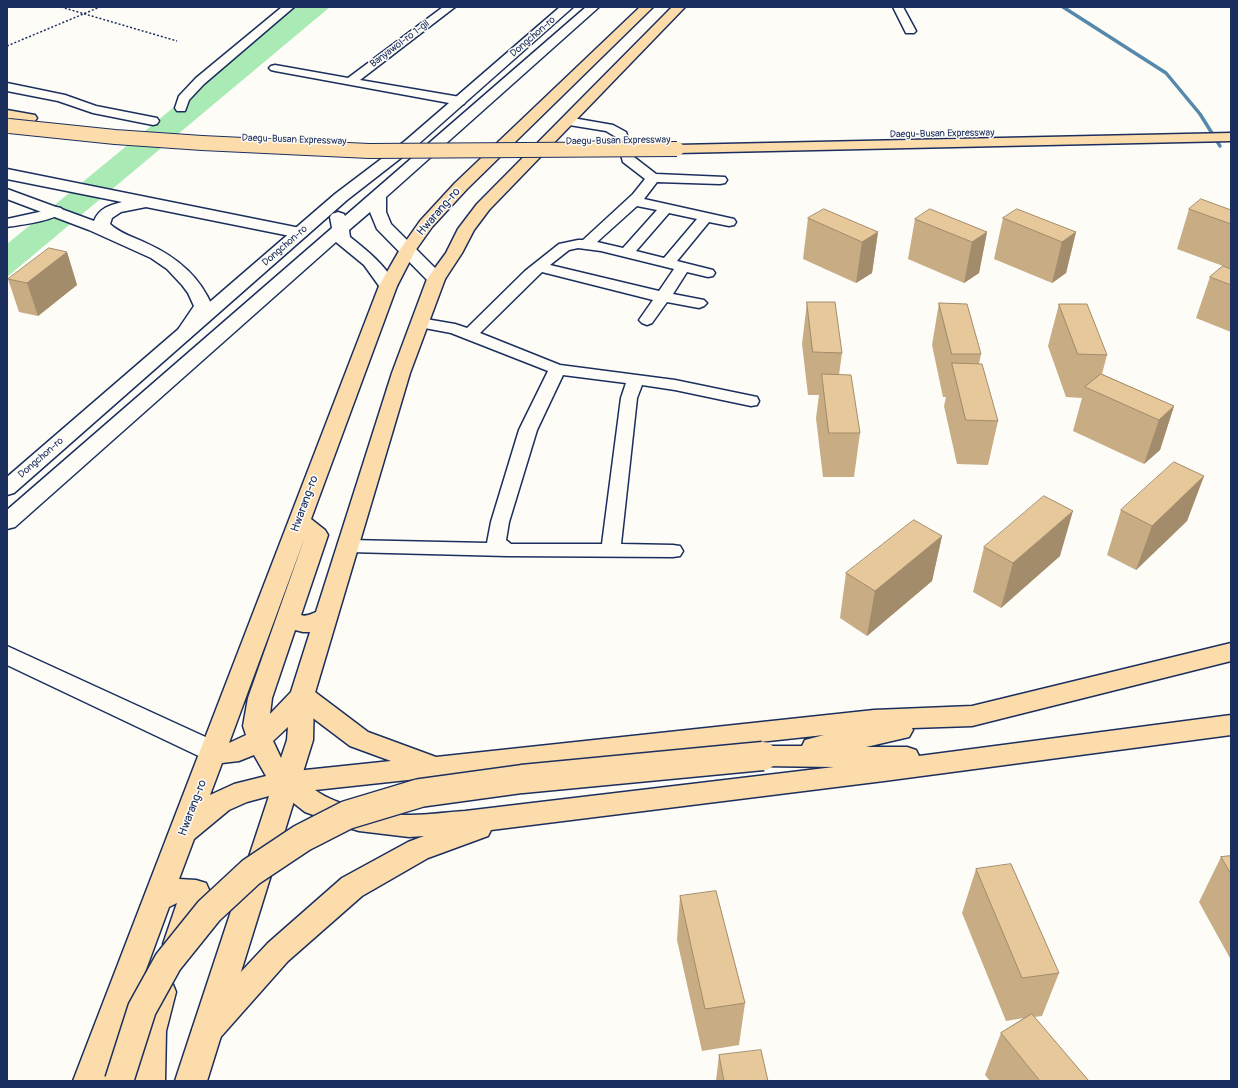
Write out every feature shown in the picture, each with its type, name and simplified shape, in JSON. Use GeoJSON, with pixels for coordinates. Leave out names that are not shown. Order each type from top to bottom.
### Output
{"type":"FeatureCollection","features":[{"type":"Feature","properties":{"kind":"main road","name":"Dongchon-ro"},"geometry":{"type":"LineString","coordinates":[[7,488],[341,197],[410,144],[567,7]]}},
{"type":"Feature","properties":{"kind":"main road"},"geometry":{"type":"LineString","coordinates":[[7,522],[593,7]]}},
{"type":"Feature","properties":{"kind":"main road","name":"Hwarang-ro"},"geometry":{"type":"LineString","coordinates":[[89,1081],[388,286],[407,251],[426,224],[461,186],[647,7]]}},
{"type":"Feature","properties":{"kind":"main road"},"geometry":{"type":"LineString","coordinates":[[191,1081],[300,740],[302,696],[326,617],[401,373],[436,279],[454,253],[466,229],[483,207],[678,7]]}},
{"type":"Feature","properties":{"kind":"main road","name":"Daegu-Busan Expressway"},"geometry":{"type":"LineString","coordinates":[[8,122],[30,118],[120,129],[213,136],[354,142],[681,144]]}},
{"type":"Feature","properties":{"kind":"main road","name":"Daegu-Busan Expressway"},"geometry":{"type":"LineString","coordinates":[[8,122],[123,138],[369,151],[1180,134],[1231,137]]}},
{"type":"Feature","properties":{"kind":"main road","name":"Daegu-Busan Expressway"},"geometry":{"type":"LineString","coordinates":[[1180,134],[1231,128]]}},
{"type":"Feature","properties":{"kind":"main road"},"geometry":{"type":"LineString","coordinates":[[7,174],[300,233],[334,235],[342,239],[370,261],[384,277],[388,286]]}},
{"type":"Feature","properties":{"kind":"main road"},"geometry":{"type":"LineString","coordinates":[[7,194],[56,211],[110,233],[165,260],[181,274],[199,295],[202,306],[184,334]]}},
{"type":"Feature","properties":{"kind":"main road"},"geometry":{"type":"LineString","coordinates":[[378,195],[378,212],[383,226],[436,279]]}},
{"type":"Feature","properties":{"kind":"main road"},"geometry":{"type":"LineString","coordinates":[[334,235],[341,197]]}},
{"type":"Feature","properties":{"kind":"main road"},"geometry":{"type":"LineString","coordinates":[[56,211],[106,200],[124,199],[146,201]]}},
{"type":"Feature","properties":{"kind":"main road"},"geometry":{"type":"LineString","coordinates":[[110,233],[102,225],[101,221],[104,216],[111,211],[146,201]]}},
{"type":"Feature","properties":{"kind":"main road"},"geometry":{"type":"LineString","coordinates":[[294,270],[316,258],[332,252],[340,250],[357,251]]}},
{"type":"Feature","properties":{"kind":"main road"},"geometry":{"type":"LineString","coordinates":[[299,521],[317,535],[260,698],[256,726],[272,765],[286,783],[314,804],[359,820],[409,826],[464,822],[884,771],[1231,725]]}},
{"type":"Feature","properties":{"kind":"main road"},"geometry":{"type":"LineString","coordinates":[[288,618],[297,624],[308,625],[326,617]]}},
{"type":"Feature","properties":{"kind":"main road"},"geometry":{"type":"LineString","coordinates":[[119,1081],[142,1009],[168,962],[209,911],[251,872],[302,838],[340,818],[420,793],[522,779],[763,756],[972,716],[1231,652]]}},
{"type":"Feature","properties":{"kind":"main road"},"geometry":{"type":"LineString","coordinates":[[7,655],[214,752],[230,753],[254,744],[302,696]]}},
{"type":"Feature","properties":{"kind":"main road"},"geometry":{"type":"LineString","coordinates":[[302,696],[359,739],[435,767]]}},
{"type":"Feature","properties":{"kind":"main road"},"geometry":{"type":"LineString","coordinates":[[183,834],[201,814],[238,793],[260,787],[286,783],[874,720],[972,716]]}},
{"type":"Feature","properties":{"kind":"main road"},"geometry":{"type":"LineString","coordinates":[[763,756],[982,757]]}},
{"type":"Feature","properties":{"kind":"main road"},"geometry":{"type":"LineString","coordinates":[[207,1030],[278,952],[352,887],[418,850],[508,817]]}},
{"type":"Feature","properties":{"kind":"main road"},"geometry":{"type":"LineString","coordinates":[[149,1081],[151,1032],[157,1003],[196,892],[175,891],[159,898]]}},
{"type":"Feature","properties":{"kind":"street"},"geometry":{"type":"LineString","coordinates":[[180,108],[183,99],[194,86],[289,7]]}},
{"type":"Feature","properties":{"kind":"street","name":"Banyawol-ro 1-gil"},"geometry":{"type":"LineString","coordinates":[[351,82],[450,7]]}},
{"type":"Feature","properties":{"kind":"street"},"geometry":{"type":"LineString","coordinates":[[898,7],[910,32]]}},
{"type":"Feature","properties":{"kind":"street","name":"Banyawol-ro 1-gil"},"geometry":{"type":"LineString","coordinates":[[275,68],[460,101]]}},
{"type":"Feature","properties":{"kind":"street"},"geometry":{"type":"LineString","coordinates":[[7,87],[61,98],[93,109],[153,121]]}},
{"type":"Feature","properties":{"kind":"street"},"geometry":{"type":"LineString","coordinates":[[567,121],[608,128],[622,135],[628,159],[654,178],[720,180]]}},
{"type":"Feature","properties":{"kind":"street"},"geometry":{"type":"LineString","coordinates":[[586,245],[634,201],[654,178]]}},
{"type":"Feature","properties":{"kind":"street"},"geometry":{"type":"LineString","coordinates":[[634,201],[729,222]]}},
{"type":"Feature","properties":{"kind":"street"},"geometry":{"type":"LineString","coordinates":[[626,253],[666,208]]}},
{"type":"Feature","properties":{"kind":"street"},"geometry":{"type":"LineString","coordinates":[[7,223],[42,216],[56,211]]}},
{"type":"Feature","properties":{"kind":"street"},"geometry":{"type":"LineString","coordinates":[[668,262],[706,217]]}},
{"type":"Feature","properties":{"kind":"street"},"geometry":{"type":"LineString","coordinates":[[469,335],[539,267],[564,247],[578,244],[586,245],[668,262],[708,273]]}},
{"type":"Feature","properties":{"kind":"street"},"geometry":{"type":"LineString","coordinates":[[647,320],[661,297],[684,266]]}},
{"type":"Feature","properties":{"kind":"street"},"geometry":{"type":"LineString","coordinates":[[539,267],[642,293],[699,303]]}},
{"type":"Feature","properties":{"kind":"street"},"geometry":{"type":"LineString","coordinates":[[420,323],[455,329],[557,369],[675,385],[751,401]]}},
{"type":"Feature","properties":{"kind":"street"},"geometry":{"type":"LineString","coordinates":[[506,550],[496,542],[500,522],[528,430],[557,369]]}},
{"type":"Feature","properties":{"kind":"street"},"geometry":{"type":"LineString","coordinates":[[611,551],[629,398],[636,380]]}},
{"type":"Feature","properties":{"kind":"street"},"geometry":{"type":"LineString","coordinates":[[348,546],[506,550],[673,551]]}},
{"type":"Feature","properties":{"kind":"path"},"geometry":{"type":"LineString","coordinates":[[61,7],[178,41]]}},
{"type":"Feature","properties":{"kind":"path"},"geometry":{"type":"LineString","coordinates":[[7,46],[100,7]]}},
{"type":"Feature","properties":{"kind":"green space"},"geometry":{"type":"Polygon","coordinates":[[[296,7],[330,7],[7,277],[7,244],[296,7]]]}},
{"type":"Feature","properties":{"kind":"building"},"geometry":{"type":"Polygon","coordinates":[[[1201,199],[1231,210],[1231,224],[1189,209],[1201,199]]]}},
{"type":"Feature","properties":{"kind":"building"},"geometry":{"type":"Polygon","coordinates":[[[824,209],[878,232],[862,242],[808,218],[824,209]]]}},
{"type":"Feature","properties":{"kind":"building"},"geometry":{"type":"Polygon","coordinates":[[[930,209],[987,232],[972,242],[915,219],[930,209]]]}},
{"type":"Feature","properties":{"kind":"building"},"geometry":{"type":"Polygon","coordinates":[[[1017,209],[1076,232],[1062,242],[1003,218],[1017,209]]]}},
{"type":"Feature","properties":{"kind":"building"},"geometry":{"type":"Polygon","coordinates":[[[49,248],[67,252],[27,283],[8,279],[49,248]]]}},
{"type":"Feature","properties":{"kind":"building"},"geometry":{"type":"Polygon","coordinates":[[[1223,266],[1231,269],[1231,285],[1210,277],[1223,266]]]}},
{"type":"Feature","properties":{"kind":"building"},"geometry":{"type":"Polygon","coordinates":[[[807,302],[835,302],[842,353],[813,352],[807,302]]]}},
{"type":"Feature","properties":{"kind":"building"},"geometry":{"type":"Polygon","coordinates":[[[939,303],[967,304],[981,354],[952,354],[939,303]]]}},
{"type":"Feature","properties":{"kind":"building"},"geometry":{"type":"Polygon","coordinates":[[[1059,304],[1087,304],[1107,355],[1078,354],[1059,304]]]}},
{"type":"Feature","properties":{"kind":"building"},"geometry":{"type":"Polygon","coordinates":[[[952,363],[982,364],[998,421],[966,420],[952,363]]]}},
{"type":"Feature","properties":{"kind":"building"},"geometry":{"type":"Polygon","coordinates":[[[822,374],[851,375],[860,433],[829,433],[822,374]]]}},
{"type":"Feature","properties":{"kind":"building"},"geometry":{"type":"Polygon","coordinates":[[[1101,374],[1174,406],[1159,420],[1085,387],[1101,374]]]}},
{"type":"Feature","properties":{"kind":"building"},"geometry":{"type":"Polygon","coordinates":[[[1174,462],[1204,476],[1152,526],[1121,510],[1174,462]]]}},
{"type":"Feature","properties":{"kind":"building"},"geometry":{"type":"Polygon","coordinates":[[[1044,496],[1073,511],[1013,563],[984,547],[1044,496]]]}},
{"type":"Feature","properties":{"kind":"building"},"geometry":{"type":"Polygon","coordinates":[[[914,520],[942,536],[875,591],[846,573],[914,520]]]}},
{"type":"Feature","properties":{"kind":"building"},"geometry":{"type":"Polygon","coordinates":[[[1231,856],[1231,874],[1221,857],[1231,856]]]}},
{"type":"Feature","properties":{"kind":"building"},"geometry":{"type":"Polygon","coordinates":[[[1011,864],[1059,973],[1022,978],[976,869],[1011,864]]]}},
{"type":"Feature","properties":{"kind":"building"},"geometry":{"type":"Polygon","coordinates":[[[716,891],[745,1003],[705,1009],[680,896],[716,891]]]}},
{"type":"Feature","properties":{"kind":"building"},"geometry":{"type":"Polygon","coordinates":[[[1032,1014],[1089,1081],[1040,1081],[1001,1033],[1032,1014]]]}},
{"type":"Feature","properties":{"kind":"building"},"geometry":{"type":"Polygon","coordinates":[[[761,1050],[768,1081],[724,1081],[719,1055],[761,1050]]]}},
{"type":"Feature","properties":{"kind":"waterway"},"geometry":{"type":"LineString","coordinates":[[1063,7],[1166,73],[1200,114],[1220,146]]}}]}
